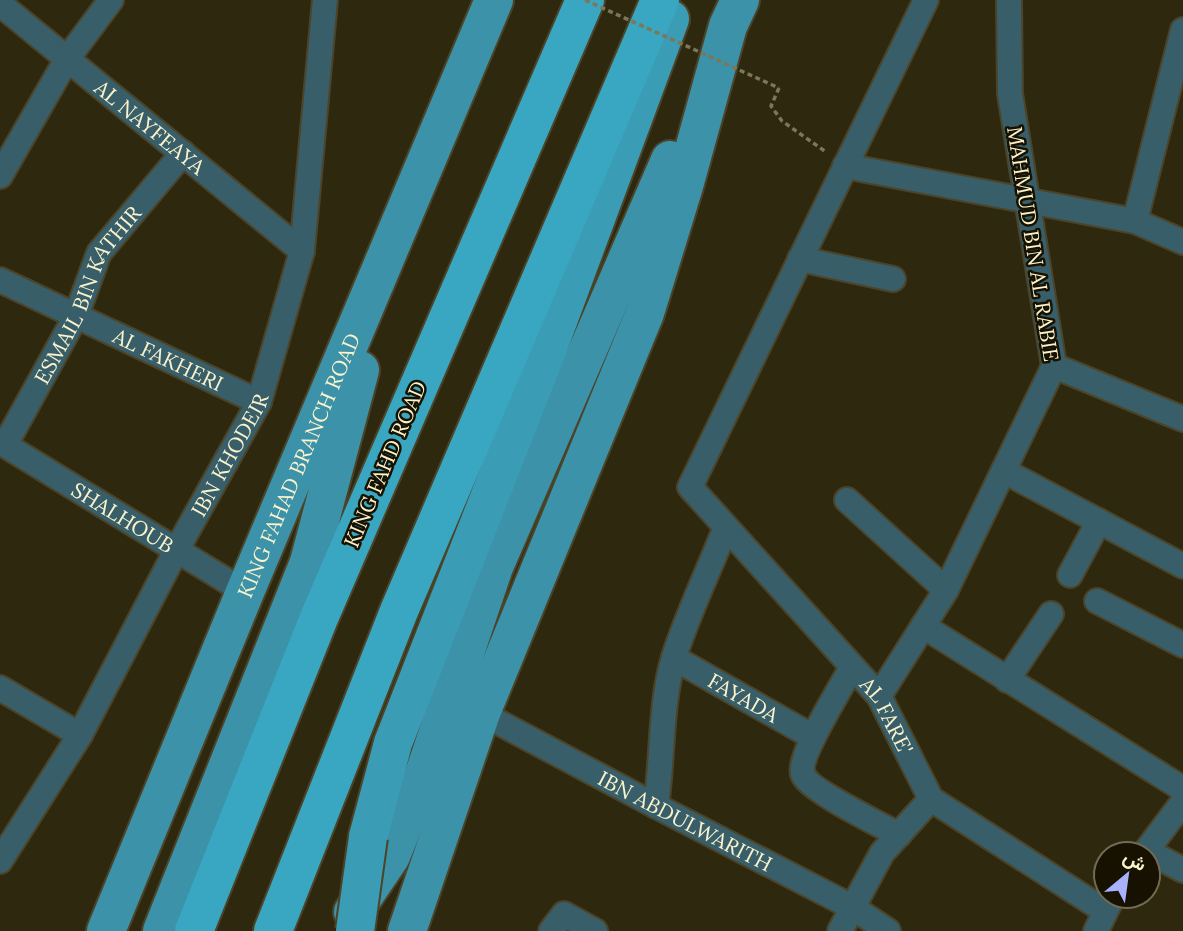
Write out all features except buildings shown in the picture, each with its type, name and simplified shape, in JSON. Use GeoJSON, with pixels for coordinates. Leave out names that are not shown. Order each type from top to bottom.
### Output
{"type":"FeatureCollection","features":[{"type":"Feature","properties":{"kind":"highway","name":"KING FAHD ROAD"},"geometry":{"type":"LineString","coordinates":[[194,931],[319,618],[585,0]]}},
{"type":"Feature","properties":{"kind":"highway"},"geometry":{"type":"LineString","coordinates":[[273,931],[399,611],[660,0]]}},
{"type":"Feature","properties":{"kind":"highway"},"geometry":{"type":"LineString","coordinates":[[355,931],[368,837],[393,743],[551,340],[677,0]]}},
{"type":"Feature","properties":{"kind":"main road","name":"KING FAHAD BRANCH ROAD"},"geometry":{"type":"LineString","coordinates":[[106,931],[244,592],[494,0]]}},
{"type":"Feature","properties":{"kind":"main road"},"geometry":{"type":"LineString","coordinates":[[407,931],[481,713],[645,313],[734,13]]}},
{"type":"Feature","properties":{"kind":"main road"},"geometry":{"type":"LineString","coordinates":[[340,931],[391,856],[425,771],[494,567],[734,13]]}},
{"type":"Feature","properties":{"kind":"main road"},"geometry":{"type":"LineString","coordinates":[[162,931],[309,562],[397,232]]}},
{"type":"Feature","properties":{"kind":"street"},"geometry":{"type":"LineString","coordinates":[[4,161],[68,59],[111,0]]}},
{"type":"Feature","properties":{"kind":"street","name":"IBN KHODEIR"},"geometry":{"type":"LineString","coordinates":[[0,861],[80,735],[176,551],[259,402],[302,251],[324,0]]}},
{"type":"Feature","properties":{"kind":"street"},"geometry":{"type":"LineString","coordinates":[[893,279],[800,259],[926,0]]}},
{"type":"Feature","properties":{"kind":"street","name":"MAHMUD BIN AL RABIE"},"geometry":{"type":"LineString","coordinates":[[879,696],[946,590],[1054,366],[1010,94],[1009,0]]}},
{"type":"Feature","properties":{"kind":"street","name":"AL NAYFEAYA"},"geometry":{"type":"LineString","coordinates":[[0,4],[302,251]]}},
{"type":"Feature","properties":{"kind":"street"},"geometry":{"type":"LineString","coordinates":[[1135,221],[1183,30]]}},
{"type":"Feature","properties":{"kind":"street","name":"ESMAIL BIN KATHIR"},"geometry":{"type":"LineString","coordinates":[[3,443],[76,316],[99,253],[183,153]]}},
{"type":"Feature","properties":{"kind":"street"},"geometry":{"type":"LineString","coordinates":[[845,166],[1135,221],[1183,242]]}},
{"type":"Feature","properties":{"kind":"street","name":"AL FARE'"},"geometry":{"type":"LineString","coordinates":[[800,259],[690,487],[879,696],[931,799]]}},
{"type":"Feature","properties":{"kind":"street","name":"AL FAKHERI"},"geometry":{"type":"LineString","coordinates":[[0,280],[259,402]]}},
{"type":"Feature","properties":{"kind":"street"},"geometry":{"type":"LineString","coordinates":[[1054,366],[1183,419]]}},
{"type":"Feature","properties":{"kind":"street","name":"SHALHOUB"},"geometry":{"type":"LineString","coordinates":[[3,443],[244,592]]}},
{"type":"Feature","properties":{"kind":"street"},"geometry":{"type":"LineString","coordinates":[[1004,471],[1183,566]]}},
{"type":"Feature","properties":{"kind":"street"},"geometry":{"type":"LineString","coordinates":[[847,500],[946,590]]}},
{"type":"Feature","properties":{"kind":"street"},"geometry":{"type":"LineString","coordinates":[[1070,575],[1099,521]]}},
{"type":"Feature","properties":{"kind":"street"},"geometry":{"type":"LineString","coordinates":[[656,806],[664,712],[674,658],[726,527]]}},
{"type":"Feature","properties":{"kind":"street"},"geometry":{"type":"LineString","coordinates":[[1097,601],[1183,645]]}},
{"type":"Feature","properties":{"kind":"street"},"geometry":{"type":"LineString","coordinates":[[1007,680],[1051,614]]}},
{"type":"Feature","properties":{"kind":"street"},"geometry":{"type":"LineString","coordinates":[[923,626],[1183,789]]}},
{"type":"Feature","properties":{"kind":"street","name":"FAYADA"},"geometry":{"type":"LineString","coordinates":[[674,658],[813,737]]}},
{"type":"Feature","properties":{"kind":"street"},"geometry":{"type":"LineString","coordinates":[[852,667],[813,737],[802,762],[802,774],[809,783],[899,835]]}},
{"type":"Feature","properties":{"kind":"street"},"geometry":{"type":"LineString","coordinates":[[0,688],[80,735]]}},
{"type":"Feature","properties":{"kind":"street","name":"IBN ABDULWARITH"},"geometry":{"type":"LineString","coordinates":[[481,713],[852,907],[888,931]]}},
{"type":"Feature","properties":{"kind":"street"},"geometry":{"type":"LineString","coordinates":[[840,931],[882,853],[931,799],[1105,913]]}},
{"type":"Feature","properties":{"kind":"street"},"geometry":{"type":"LineString","coordinates":[[1155,840],[1183,802]]}},
{"type":"Feature","properties":{"kind":"street"},"geometry":{"type":"LineString","coordinates":[[1162,860],[1183,870]]}},
{"type":"Feature","properties":{"kind":"street"},"geometry":{"type":"LineString","coordinates":[[557,922],[595,931]]}},
{"type":"Feature","properties":{"kind":"path"},"geometry":{"type":"LineString","coordinates":[[585,0],[779,88],[771,106],[782,121],[845,166]]}}]}
